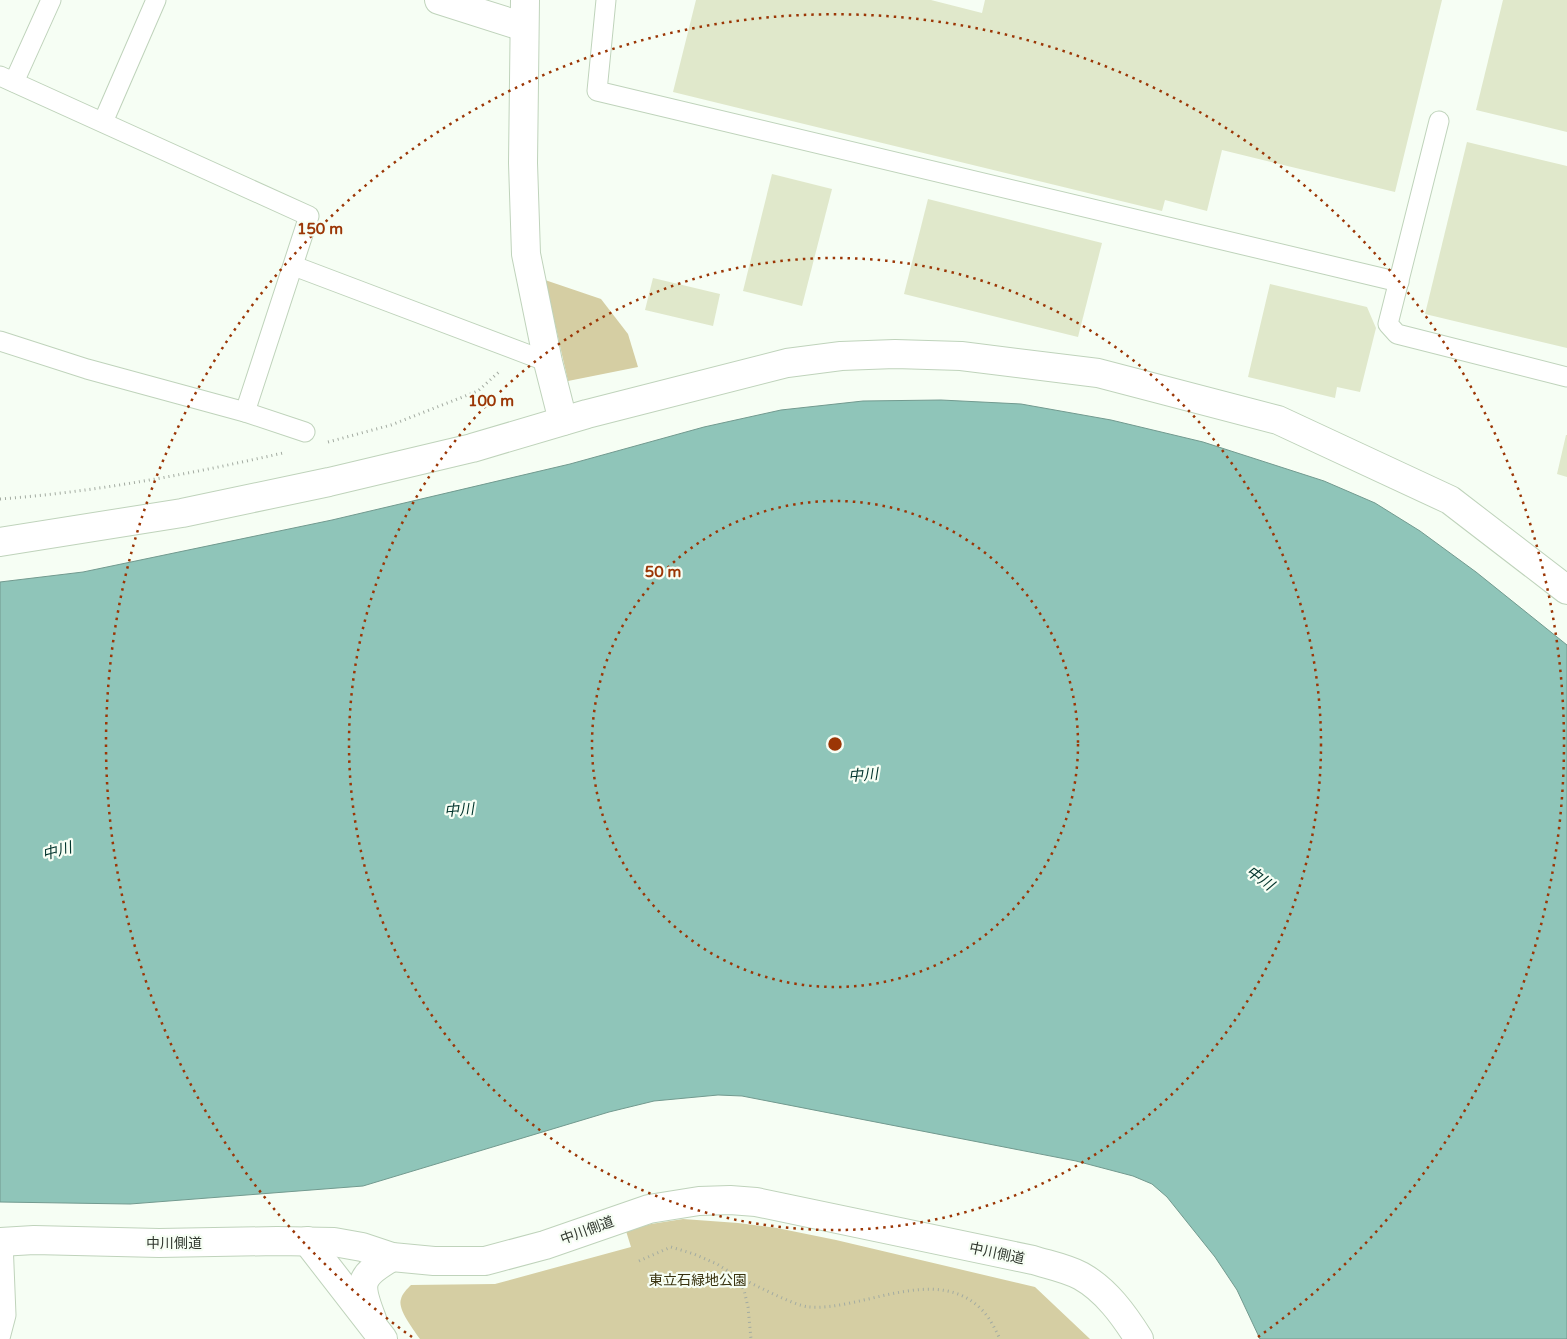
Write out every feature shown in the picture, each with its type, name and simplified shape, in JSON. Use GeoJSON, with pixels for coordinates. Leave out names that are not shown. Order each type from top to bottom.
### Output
{"type":"FeatureCollection","features":[{"type":"Feature","properties":{"kind":"street"},"geometry":{"type":"LineString","coordinates":[[438,0],[524,27]]}},
{"type":"Feature","properties":{"kind":"street"},"geometry":{"type":"LineString","coordinates":[[525,0],[523,163],[526,254],[548,362],[563,421]]}},
{"type":"Feature","properties":{"kind":"street"},"geometry":{"type":"LineString","coordinates":[[0,542],[182,514],[319,484],[472,448],[698,384],[787,362],[841,356],[895,354],[961,356],[1098,373],[1278,420],[1450,500],[1567,590]]}},
{"type":"Feature","properties":{"kind":"street","name":"中川側道"},"geometry":{"type":"LineString","coordinates":[[2,1241],[34,1240],[160,1244],[334,1242],[362,1247],[392,1257],[434,1261],[485,1261],[545,1245],[649,1209],[699,1200],[756,1202],[1033,1260],[1061,1268],[1082,1277],[1103,1292],[1126,1319],[1139,1339]]}},
{"type":"Feature","properties":{"kind":"street"},"geometry":{"type":"LineString","coordinates":[[307,1241],[379,1334]]}},
{"type":"Feature","properties":{"kind":"street"},"geometry":{"type":"LineString","coordinates":[[379,1334],[364,1297],[363,1282],[367,1275],[392,1257]]}},
{"type":"Feature","properties":{"kind":"lane"},"geometry":{"type":"LineString","coordinates":[[51,0],[7,79],[309,216],[245,412]]}},
{"type":"Feature","properties":{"kind":"lane"},"geometry":{"type":"LineString","coordinates":[[103,122],[156,0]]}},
{"type":"Feature","properties":{"kind":"lane"},"geometry":{"type":"LineString","coordinates":[[606,0],[597,91],[1399,282]]}},
{"type":"Feature","properties":{"kind":"lane"},"geometry":{"type":"LineString","coordinates":[[1439,122],[1388,324],[1397,334],[1567,377]]}},
{"type":"Feature","properties":{"kind":"lane"},"geometry":{"type":"LineString","coordinates":[[294,266],[548,362]]}},
{"type":"Feature","properties":{"kind":"lane"},"geometry":{"type":"LineString","coordinates":[[0,341],[87,369],[245,412],[305,432]]}},
{"type":"Feature","properties":{"kind":"lane"},"geometry":{"type":"LineString","coordinates":[[0,1338],[6,1315],[2,1241]]}},
{"type":"Feature","properties":{"kind":"path"},"geometry":{"type":"LineString","coordinates":[[639,1261],[671,1247],[717,1264],[736,1276],[808,1307],[828,1307],[926,1289],[944,1290],[970,1301],[981,1310],[1000,1339]]}},
{"type":"Feature","properties":{"kind":"path"},"geometry":{"type":"LineString","coordinates":[[736,1276],[744,1290],[748,1307],[751,1339]]}},
{"type":"Feature","properties":{"kind":"green space"},"geometry":{"type":"Polygon","coordinates":[[[545,280],[601,299],[628,334],[638,367],[568,381],[545,280]]]}},
{"type":"Feature","properties":{"kind":"green space","name":"東立石緑地公園"},"geometry":{"type":"Polygon","coordinates":[[[683,1219],[777,1228],[1035,1287],[1090,1339],[420,1339],[401,1308],[402,1297],[411,1285],[495,1284],[631,1247],[626,1231],[651,1224],[683,1219]]]}},
{"type":"Feature","properties":{"kind":"water","name":"中川"},"geometry":{"type":"Polygon","coordinates":[[[941,400],[1021,404],[1111,420],[1203,442],[1324,481],[1375,503],[1420,531],[1476,572],[1567,645],[1567,1339],[1260,1339],[1237,1290],[1215,1257],[1167,1197],[1152,1184],[1133,1176],[1076,1161],[742,1096],[718,1095],[654,1101],[609,1112],[363,1186],[130,1204],[0,1202],[0,582],[83,572],[332,520],[570,464],[704,427],[781,410],[863,401],[941,400]]]}},
{"type":"Feature","properties":{"kind":"building"},"geometry":{"type":"Polygon","coordinates":[[[696,0],[931,0],[982,13],[985,0],[1442,0],[1395,192],[1222,150],[1207,211],[1165,200],[1162,211],[673,92],[696,0]]]}},
{"type":"Feature","properties":{"kind":"building"},"geometry":{"type":"Polygon","coordinates":[[[1503,0],[1567,0],[1567,132],[1476,110],[1503,0]]]}},
{"type":"Feature","properties":{"kind":"building"},"geometry":{"type":"Polygon","coordinates":[[[1467,142],[1567,166],[1567,348],[1425,314],[1467,142]]]}},
{"type":"Feature","properties":{"kind":"building"},"geometry":{"type":"Polygon","coordinates":[[[772,174],[832,189],[802,306],[743,291],[772,174]]]}},
{"type":"Feature","properties":{"kind":"building"},"geometry":{"type":"Polygon","coordinates":[[[928,199],[1102,243],[1078,337],[904,294],[928,199]]]}},
{"type":"Feature","properties":{"kind":"building"},"geometry":{"type":"Polygon","coordinates":[[[653,278],[720,294],[713,326],[645,310],[653,278]]]}},
{"type":"Feature","properties":{"kind":"building"},"geometry":{"type":"Polygon","coordinates":[[[1270,284],[1367,307],[1376,328],[1360,392],[1337,387],[1335,398],[1248,377],[1270,284]]]}},
{"type":"Feature","properties":{"kind":"building"},"geometry":{"type":"Polygon","coordinates":[[[1567,435],[1567,477],[1557,474],[1567,435]]]}}]}
